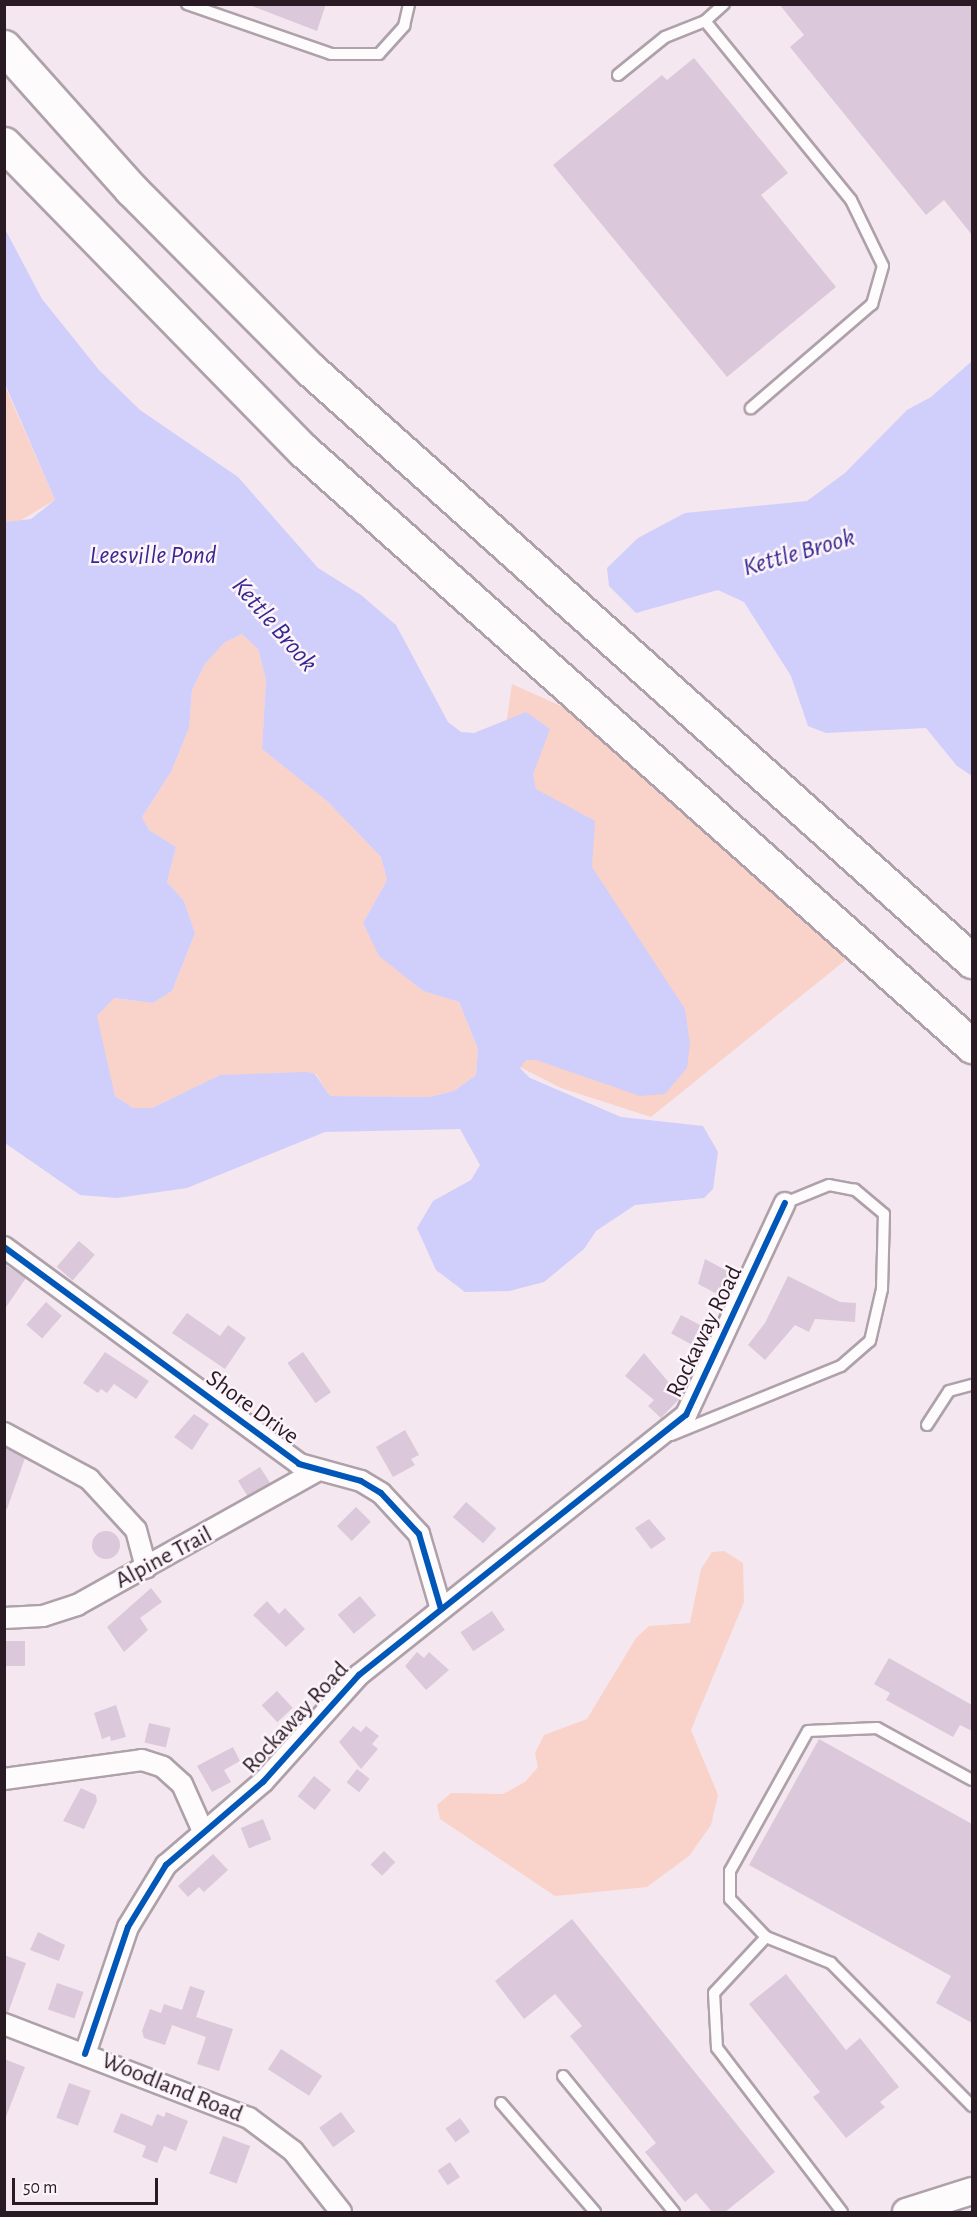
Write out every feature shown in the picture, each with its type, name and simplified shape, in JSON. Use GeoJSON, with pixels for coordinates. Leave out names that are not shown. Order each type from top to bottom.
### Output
{"type":"FeatureCollection","features":[{"type":"Feature","properties":{"kind":"highway"},"geometry":{"type":"LineString","coordinates":[[4,47],[130,189],[303,363],[972,960]]}},
{"type":"Feature","properties":{"kind":"highway"},"geometry":{"type":"LineString","coordinates":[[4,144],[304,451],[972,1046]]}},
{"type":"Feature","properties":{"kind":"street","name":"Rockaway Road"},"geometry":{"type":"LineString","coordinates":[[85,2054],[137,1909],[161,1872],[202,1829],[263,1782],[359,1675],[662,1439],[697,1400],[785,1203]]}},
{"type":"Feature","properties":{"kind":"street","name":"Shore Drive"},"geometry":{"type":"LineString","coordinates":[[4,1247],[315,1472],[373,1486],[408,1518],[427,1549],[441,1609]]}},
{"type":"Feature","properties":{"kind":"street"},"geometry":{"type":"LineString","coordinates":[[4,1433],[89,1479],[136,1530],[146,1568]]}},
{"type":"Feature","properties":{"kind":"street","name":"Alpine Trail"},"geometry":{"type":"LineString","coordinates":[[4,1618],[60,1611],[146,1568],[315,1472]]}},
{"type":"Feature","properties":{"kind":"street"},"geometry":{"type":"LineString","coordinates":[[4,1779],[142,1760],[163,1767],[182,1784],[202,1829]]}},
{"type":"Feature","properties":{"kind":"street","name":"Woodland Road"},"geometry":{"type":"LineString","coordinates":[[4,2024],[255,2121],[293,2151],[341,2212]]}},
{"type":"Feature","properties":{"kind":"street"},"geometry":{"type":"LineString","coordinates":[[906,2212],[972,2191]]}},
{"type":"Feature","properties":{"kind":"lane"},"geometry":{"type":"LineString","coordinates":[[187,4],[341,54],[379,54],[404,26],[409,4]]}},
{"type":"Feature","properties":{"kind":"lane"},"geometry":{"type":"LineString","coordinates":[[618,75],[665,38],[705,21],[723,4]]}},
{"type":"Feature","properties":{"kind":"lane"},"geometry":{"type":"LineString","coordinates":[[705,21],[851,200],[883,266],[872,304],[751,408]]}},
{"type":"Feature","properties":{"kind":"lane"},"geometry":{"type":"LineString","coordinates":[[662,1439],[841,1366],[870,1341],[882,1289],[884,1214],[855,1190],[829,1185],[785,1203]]}},
{"type":"Feature","properties":{"kind":"lane"},"geometry":{"type":"LineString","coordinates":[[927,1425],[949,1391],[972,1385]]}},
{"type":"Feature","properties":{"kind":"lane"},"geometry":{"type":"LineString","coordinates":[[972,1780],[877,1728],[808,1731],[730,1871],[730,1899],[766,1937],[831,1963],[972,2106]]}},
{"type":"Feature","properties":{"kind":"lane"},"geometry":{"type":"LineString","coordinates":[[766,1937],[714,1993],[717,2048],[842,2212]]}},
{"type":"Feature","properties":{"kind":"lane"},"geometry":{"type":"LineString","coordinates":[[563,2076],[674,2212]]}},
{"type":"Feature","properties":{"kind":"lane"},"geometry":{"type":"LineString","coordinates":[[501,2103],[595,2212]]}},
{"type":"Feature","properties":{"kind":"shaded area"},"geometry":{"type":"Polygon","coordinates":[[[4,384],[55,500],[18,522],[5,522],[4,384]]]}},
{"type":"Feature","properties":{"kind":"shaded area"},"geometry":{"type":"Polygon","coordinates":[[[242,634],[258,649],[266,680],[262,749],[327,801],[381,857],[387,880],[363,923],[380,956],[423,991],[459,1002],[478,1049],[476,1075],[454,1091],[429,1097],[330,1096],[316,1074],[220,1075],[152,1108],[133,1108],[115,1096],[96,1017],[113,998],[153,1003],[172,991],[195,933],[184,901],[167,882],[176,847],[149,830],[142,817],[171,772],[189,728],[192,690],[205,664],[224,643],[242,634]]]}},
{"type":"Feature","properties":{"kind":"shaded area"},"geometry":{"type":"Polygon","coordinates":[[[512,684],[570,710],[853,954],[651,1117],[561,1088],[506,1060],[499,775],[512,684]]]}},
{"type":"Feature","properties":{"kind":"shaded area"},"geometry":{"type":"Polygon","coordinates":[[[724,1551],[743,1563],[744,1602],[691,1730],[718,1795],[711,1825],[689,1856],[647,1887],[555,1896],[440,1819],[437,1805],[451,1793],[503,1794],[525,1782],[538,1767],[535,1753],[544,1735],[587,1719],[636,1638],[649,1626],[690,1623],[701,1569],[712,1552],[724,1551]]]}},
{"type":"Feature","properties":{"kind":"water","name":"Leesville Pond"},"geometry":{"type":"Polygon","coordinates":[[[5,229],[42,299],[99,370],[140,410],[238,477],[318,568],[361,595],[396,625],[448,722],[461,732],[474,733],[526,712],[550,729],[533,774],[536,789],[595,821],[592,867],[685,1009],[690,1044],[687,1068],[665,1094],[640,1096],[536,1060],[526,1060],[520,1068],[530,1078],[621,1117],[703,1126],[718,1152],[713,1189],[704,1198],[635,1205],[596,1231],[584,1249],[544,1282],[509,1291],[465,1292],[436,1270],[417,1228],[433,1201],[471,1180],[480,1165],[460,1129],[325,1132],[187,1188],[117,1198],[80,1195],[5,1143],[5,522],[31,519],[55,500],[5,384],[5,229]],[[242,634],[224,643],[205,664],[192,690],[189,728],[171,772],[142,817],[149,830],[176,847],[167,882],[184,901],[195,933],[172,991],[153,1003],[114,998],[97,1016],[115,1096],[133,1108],[152,1108],[220,1075],[307,1072],[315,1074],[330,1096],[429,1097],[454,1091],[476,1075],[478,1049],[459,1002],[423,991],[379,956],[363,923],[387,880],[381,857],[327,801],[262,749],[266,680],[258,649],[242,634]]]}},
{"type":"Feature","properties":{"kind":"water","name":"Kettle Brook"},"geometry":{"type":"Polygon","coordinates":[[[972,361],[972,776],[957,766],[926,728],[826,733],[808,726],[791,676],[744,602],[718,590],[636,613],[609,586],[607,568],[638,538],[685,513],[807,501],[845,473],[907,410],[931,397],[972,361]]]}},
{"type":"Feature","properties":{"kind":"building"},"geometry":{"type":"Polygon","coordinates":[[[247,4],[326,4],[317,31],[247,4]]]}},
{"type":"Feature","properties":{"kind":"building"},"geometry":{"type":"Polygon","coordinates":[[[779,4],[972,4],[972,235],[944,200],[926,215],[790,47],[804,35],[779,4]]]}},
{"type":"Feature","properties":{"kind":"building"},"geometry":{"type":"Polygon","coordinates":[[[694,58],[788,173],[761,195],[836,287],[727,377],[553,165],[662,75],[667,80],[694,58]]]}},
{"type":"Feature","properties":{"kind":"building"},"geometry":{"type":"Polygon","coordinates":[[[79,1241],[95,1255],[73,1280],[57,1267],[79,1241]]]}},
{"type":"Feature","properties":{"kind":"building"},"geometry":{"type":"Polygon","coordinates":[[[705,1259],[729,1272],[723,1297],[698,1284],[705,1259]]]}},
{"type":"Feature","properties":{"kind":"building"},"geometry":{"type":"Polygon","coordinates":[[[4,1264],[26,1278],[4,1310],[4,1264]]]}},
{"type":"Feature","properties":{"kind":"building"},"geometry":{"type":"Polygon","coordinates":[[[788,1276],[840,1302],[856,1303],[855,1322],[815,1319],[809,1332],[795,1325],[765,1360],[748,1345],[765,1323],[788,1276]]]}},
{"type":"Feature","properties":{"kind":"building"},"geometry":{"type":"Polygon","coordinates":[[[46,1302],[62,1316],[42,1338],[26,1325],[46,1302]]]}},
{"type":"Feature","properties":{"kind":"building"},"geometry":{"type":"Polygon","coordinates":[[[187,1313],[220,1336],[228,1325],[246,1338],[225,1369],[172,1333],[187,1313]]]}},
{"type":"Feature","properties":{"kind":"building"},"geometry":{"type":"Polygon","coordinates":[[[681,1315],[707,1329],[698,1348],[671,1334],[681,1315]]]}},
{"type":"Feature","properties":{"kind":"building"},"geometry":{"type":"Polygon","coordinates":[[[105,1352],[149,1381],[136,1399],[114,1384],[107,1393],[101,1389],[98,1393],[83,1383],[105,1352]]]}},
{"type":"Feature","properties":{"kind":"building"},"geometry":{"type":"Polygon","coordinates":[[[303,1352],[331,1392],[316,1403],[287,1363],[303,1352]]]}},
{"type":"Feature","properties":{"kind":"building"},"geometry":{"type":"Polygon","coordinates":[[[644,1353],[681,1397],[661,1418],[648,1406],[654,1400],[625,1376],[644,1353]]]}},
{"type":"Feature","properties":{"kind":"building"},"geometry":{"type":"Polygon","coordinates":[[[194,1414],[209,1424],[192,1450],[174,1437],[194,1414]]]}},
{"type":"Feature","properties":{"kind":"building"},"geometry":{"type":"Polygon","coordinates":[[[405,1430],[419,1455],[411,1459],[415,1465],[393,1477],[376,1447],[405,1430]]]}},
{"type":"Feature","properties":{"kind":"building"},"geometry":{"type":"Polygon","coordinates":[[[4,1447],[25,1458],[7,1509],[4,1509],[4,1447]]]}},
{"type":"Feature","properties":{"kind":"building"},"geometry":{"type":"Polygon","coordinates":[[[260,1467],[270,1483],[248,1497],[238,1481],[260,1467]]]}},
{"type":"Feature","properties":{"kind":"building"},"geometry":{"type":"Polygon","coordinates":[[[466,1502],[496,1528],[483,1543],[453,1517],[466,1502]]]}},
{"type":"Feature","properties":{"kind":"building"},"geometry":{"type":"Polygon","coordinates":[[[356,1507],[371,1522],[352,1541],[337,1526],[356,1507]]]}},
{"type":"Feature","properties":{"kind":"building"},"geometry":{"type":"Polygon","coordinates":[[[649,1519],[666,1539],[651,1549],[635,1528],[649,1519]]]}},
{"type":"Feature","properties":{"kind":"building"},"geometry":{"type":"Polygon","coordinates":[[[106,1531],[116,1535],[120,1545],[116,1555],[106,1559],[96,1555],[92,1545],[96,1535],[106,1531]]]}},
{"type":"Feature","properties":{"kind":"building"},"geometry":{"type":"Polygon","coordinates":[[[151,1588],[162,1602],[140,1618],[148,1630],[124,1652],[107,1627],[151,1588]]]}},
{"type":"Feature","properties":{"kind":"building"},"geometry":{"type":"Polygon","coordinates":[[[360,1596],[376,1615],[354,1634],[338,1615],[360,1596]]]}},
{"type":"Feature","properties":{"kind":"building"},"geometry":{"type":"Polygon","coordinates":[[[267,1601],[279,1614],[285,1608],[305,1629],[286,1647],[253,1615],[267,1601]]]}},
{"type":"Feature","properties":{"kind":"building"},"geometry":{"type":"Polygon","coordinates":[[[492,1611],[505,1630],[473,1651],[460,1632],[492,1611]]]}},
{"type":"Feature","properties":{"kind":"building"},"geometry":{"type":"Polygon","coordinates":[[[4,1641],[25,1641],[25,1666],[4,1666],[4,1641]]]}},
{"type":"Feature","properties":{"kind":"building"},"geometry":{"type":"Polygon","coordinates":[[[417,1652],[424,1658],[429,1652],[449,1670],[426,1690],[405,1666],[417,1652]]]}},
{"type":"Feature","properties":{"kind":"building"},"geometry":{"type":"Polygon","coordinates":[[[889,1658],[972,1705],[972,1731],[960,1725],[953,1737],[886,1700],[890,1693],[874,1684],[889,1658]]]}},
{"type":"Feature","properties":{"kind":"building"},"geometry":{"type":"Polygon","coordinates":[[[277,1691],[293,1708],[277,1722],[262,1705],[277,1691]]]}},
{"type":"Feature","properties":{"kind":"building"},"geometry":{"type":"Polygon","coordinates":[[[116,1705],[126,1737],[111,1741],[110,1736],[102,1739],[94,1713],[116,1705]]]}},
{"type":"Feature","properties":{"kind":"building"},"geometry":{"type":"Polygon","coordinates":[[[149,1723],[170,1728],[166,1747],[145,1742],[149,1723]]]}},
{"type":"Feature","properties":{"kind":"building"},"geometry":{"type":"Polygon","coordinates":[[[353,1726],[361,1732],[366,1726],[379,1736],[372,1744],[378,1749],[361,1769],[339,1742],[353,1726]]]}},
{"type":"Feature","properties":{"kind":"building"},"geometry":{"type":"Polygon","coordinates":[[[819,1739],[972,1824],[972,2023],[936,2003],[951,1976],[749,1865],[819,1739]]]}},
{"type":"Feature","properties":{"kind":"building"},"geometry":{"type":"Polygon","coordinates":[[[233,1747],[240,1761],[224,1770],[231,1782],[212,1792],[197,1766],[233,1747]]]}},
{"type":"Feature","properties":{"kind":"building"},"geometry":{"type":"Polygon","coordinates":[[[357,1769],[370,1779],[359,1792],[347,1782],[357,1769]]]}},
{"type":"Feature","properties":{"kind":"building"},"geometry":{"type":"Polygon","coordinates":[[[314,1776],[331,1790],[315,1810],[298,1796],[314,1776]]]}},
{"type":"Feature","properties":{"kind":"building"},"geometry":{"type":"Polygon","coordinates":[[[81,1788],[96,1795],[97,1801],[84,1829],[63,1821],[81,1788]]]}},
{"type":"Feature","properties":{"kind":"building"},"geometry":{"type":"Polygon","coordinates":[[[263,1819],[271,1839],[249,1848],[241,1828],[263,1819]]]}},
{"type":"Feature","properties":{"kind":"building"},"geometry":{"type":"Polygon","coordinates":[[[384,1851],[395,1862],[382,1876],[371,1864],[384,1851]]]}},
{"type":"Feature","properties":{"kind":"building"},"geometry":{"type":"Polygon","coordinates":[[[213,1854],[228,1870],[204,1892],[199,1887],[188,1897],[178,1886],[213,1854]]]}},
{"type":"Feature","properties":{"kind":"building"},"geometry":{"type":"Polygon","coordinates":[[[572,1919],[775,2172],[725,2212],[712,2212],[696,2193],[685,2202],[645,2152],[656,2143],[570,2036],[582,2026],[555,1994],[524,2019],[495,1981],[572,1919]]]}},
{"type":"Feature","properties":{"kind":"building"},"geometry":{"type":"Polygon","coordinates":[[[38,1932],[65,1945],[59,1961],[30,1950],[38,1932]]]}},
{"type":"Feature","properties":{"kind":"building"},"geometry":{"type":"Polygon","coordinates":[[[4,1955],[26,1963],[8,2013],[4,2012],[4,1955]]]}},
{"type":"Feature","properties":{"kind":"building"},"geometry":{"type":"Polygon","coordinates":[[[786,1974],[846,2050],[860,2038],[899,2087],[880,2102],[885,2107],[846,2138],[813,2097],[820,2092],[749,2004],[786,1974]]]}},
{"type":"Feature","properties":{"kind":"building"},"geometry":{"type":"Polygon","coordinates":[[[57,1983],[83,1992],[74,2019],[48,2009],[57,1983]]]}},
{"type":"Feature","properties":{"kind":"building"},"geometry":{"type":"Polygon","coordinates":[[[190,1986],[205,1991],[196,2017],[233,2029],[219,2071],[197,2064],[206,2037],[172,2025],[165,2045],[144,2038],[142,2031],[150,2009],[161,2013],[164,2004],[182,2010],[190,1986]]]}},
{"type":"Feature","properties":{"kind":"building"},"geometry":{"type":"Polygon","coordinates":[[[281,2049],[322,2076],[309,2096],[268,2069],[281,2049]]]}},
{"type":"Feature","properties":{"kind":"building"},"geometry":{"type":"Polygon","coordinates":[[[4,2059],[25,2067],[6,2117],[4,2116],[4,2059]]]}},
{"type":"Feature","properties":{"kind":"building"},"geometry":{"type":"Polygon","coordinates":[[[69,2083],[91,2091],[78,2126],[56,2118],[69,2083]]]}},
{"type":"Feature","properties":{"kind":"building"},"geometry":{"type":"Polygon","coordinates":[[[166,2112],[188,2121],[176,2151],[164,2146],[157,2163],[142,2157],[146,2146],[113,2132],[121,2113],[152,2126],[157,2114],[164,2117],[166,2112]]]}},
{"type":"Feature","properties":{"kind":"building"},"geometry":{"type":"Polygon","coordinates":[[[341,2112],[355,2131],[333,2147],[319,2128],[341,2112]]]}},
{"type":"Feature","properties":{"kind":"building"},"geometry":{"type":"Polygon","coordinates":[[[460,2118],[470,2132],[455,2142],[445,2129],[460,2118]]]}},
{"type":"Feature","properties":{"kind":"building"},"geometry":{"type":"Polygon","coordinates":[[[223,2136],[250,2146],[237,2184],[209,2174],[223,2136]]]}},
{"type":"Feature","properties":{"kind":"building"},"geometry":{"type":"Polygon","coordinates":[[[450,2162],[460,2177],[448,2185],[438,2170],[450,2162]]]}},
{"type":"Feature","properties":{"kind":"cycle path"},"geometry":{"type":"LineString","coordinates":[[85,2054],[128,1927],[166,1865],[263,1782],[359,1675],[686,1415],[785,1203]]}},
{"type":"Feature","properties":{"kind":"cycle path"},"geometry":{"type":"LineString","coordinates":[[4,1247],[299,1464],[361,1481],[381,1493],[419,1534],[441,1609]]}}]}
